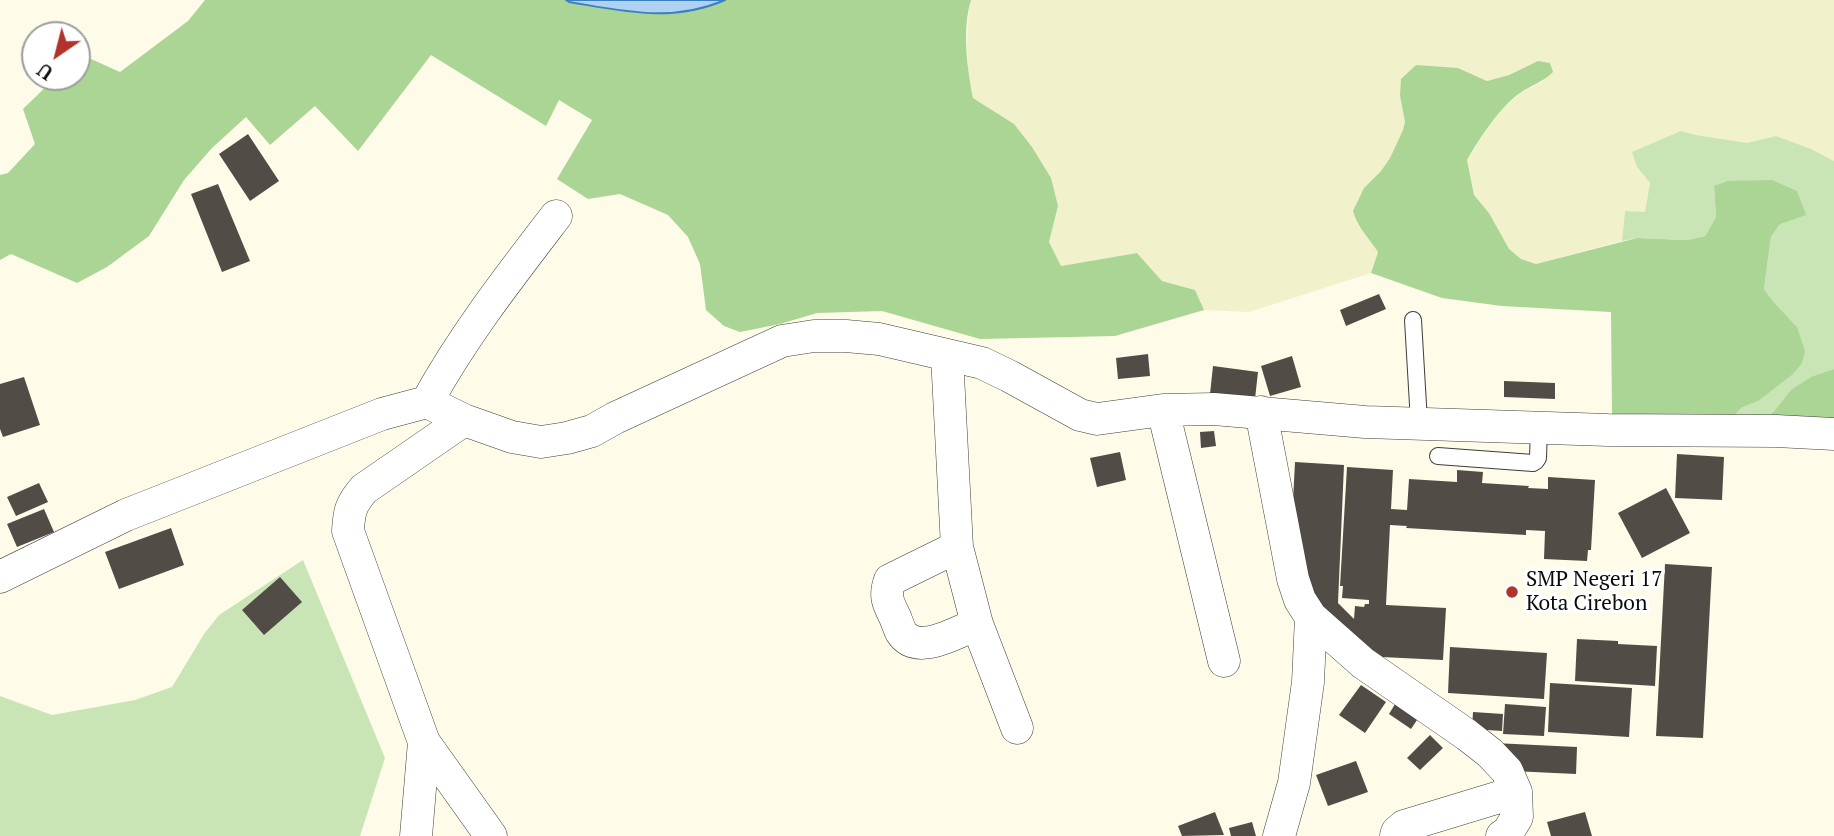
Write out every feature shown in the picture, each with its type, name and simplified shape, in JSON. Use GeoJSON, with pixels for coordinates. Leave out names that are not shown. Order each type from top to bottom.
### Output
{"type":"FeatureCollection","features":[{"type":"Feature","properties":{"kind":"street"},"geometry":{"type":"LineString","coordinates":[[427,402],[444,371],[493,299],[556,216]]}},
{"type":"Feature","properties":{"kind":"street"},"geometry":{"type":"LineString","coordinates":[[0,577],[126,514],[382,414],[427,402],[512,437],[541,442],[567,438],[592,431],[782,341],[814,336],[879,339],[982,363],[1080,415],[1097,419],[1163,410],[1214,409],[1365,422],[1834,434]]}},
{"type":"Feature","properties":{"kind":"street"},"geometry":{"type":"LineString","coordinates":[[947,356],[957,547],[977,624],[1017,728]]}},
{"type":"Feature","properties":{"kind":"street"},"geometry":{"type":"LineString","coordinates":[[1163,410],[1224,661]]}},
{"type":"Feature","properties":{"kind":"street"},"geometry":{"type":"LineString","coordinates":[[1261,412],[1293,579],[1300,600],[1311,617],[1363,663],[1467,735],[1507,771],[1516,792],[1517,817],[1508,832],[1502,836]]}},
{"type":"Feature","properties":{"kind":"street"},"geometry":{"type":"LineString","coordinates":[[464,419],[363,489],[352,503],[348,531],[424,742],[491,836]]}},
{"type":"Feature","properties":{"kind":"street"},"geometry":{"type":"LineString","coordinates":[[957,547],[890,580],[886,590],[888,602],[902,635],[916,643],[935,642],[977,624]]}},
{"type":"Feature","properties":{"kind":"street"},"geometry":{"type":"LineString","coordinates":[[1279,836],[1294,783],[1308,682],[1311,617]]}},
{"type":"Feature","properties":{"kind":"street"},"geometry":{"type":"LineString","coordinates":[[416,836],[424,742]]}},
{"type":"Feature","properties":{"kind":"street"},"geometry":{"type":"LineString","coordinates":[[1396,836],[1404,826],[1516,792]]}},
{"type":"Feature","properties":{"kind":"lane"},"geometry":{"type":"LineString","coordinates":[[1413,320],[1419,422]]}},
{"type":"Feature","properties":{"kind":"lane"},"geometry":{"type":"LineString","coordinates":[[1438,456],[1533,463],[1538,458],[1539,428]]}},
{"type":"Feature","properties":{"kind":"green space"},"geometry":{"type":"Polygon","coordinates":[[[205,0],[566,0],[629,11],[667,13],[705,7],[725,0],[971,0],[966,36],[973,98],[1014,124],[1051,178],[1058,206],[1049,242],[1061,266],[1137,253],[1162,281],[1195,290],[1204,310],[1115,336],[980,339],[882,311],[817,313],[740,332],[724,326],[706,310],[700,264],[688,237],[668,215],[620,194],[588,199],[557,179],[592,120],[559,100],[546,126],[431,55],[358,151],[315,106],[270,145],[246,117],[212,148],[184,180],[149,236],[107,267],[77,283],[11,254],[0,260],[0,175],[8,173],[35,144],[23,109],[42,91],[91,91],[91,59],[120,72],[188,21],[205,0]]]}},
{"type":"Feature","properties":{"kind":"green space"},"geometry":{"type":"Polygon","coordinates":[[[971,0],[1834,0],[1834,161],[1776,136],[1747,143],[1681,131],[1637,167],[1650,183],[1645,213],[1625,211],[1622,241],[1536,264],[1521,259],[1508,249],[1489,213],[1474,195],[1467,160],[1499,113],[1520,93],[1544,81],[1538,61],[1509,75],[1487,81],[1458,68],[1400,96],[1405,122],[1403,130],[1390,158],[1364,188],[1357,224],[1378,252],[1371,273],[1249,312],[1204,310],[1195,290],[1162,281],[1137,253],[1061,266],[1049,242],[1058,206],[1014,124],[973,98],[968,74],[967,41],[971,0]]]}},
{"type":"Feature","properties":{"kind":"green space"},"geometry":{"type":"Polygon","coordinates":[[[1538,61],[1550,63],[1553,72],[1505,106],[1467,160],[1474,195],[1489,213],[1509,249],[1521,259],[1536,264],[1637,238],[1687,240],[1705,236],[1716,217],[1714,186],[1728,181],[1772,180],[1797,191],[1806,215],[1780,224],[1771,237],[1764,289],[1797,327],[1805,351],[1802,363],[1793,374],[1758,401],[1741,408],[1732,419],[1612,416],[1611,312],[1502,306],[1442,298],[1371,273],[1378,252],[1360,228],[1353,211],[1364,188],[1390,158],[1403,130],[1405,122],[1400,96],[1401,79],[1416,65],[1458,68],[1487,81],[1509,75],[1538,61]]]}},
{"type":"Feature","properties":{"kind":"green space"},"geometry":{"type":"Polygon","coordinates":[[[1681,131],[1747,143],[1776,136],[1834,161],[1834,369],[1813,376],[1767,420],[1732,419],[1741,408],[1758,401],[1797,327],[1764,289],[1771,237],[1780,224],[1714,186],[1716,217],[1705,236],[1687,240],[1637,238],[1622,241],[1625,211],[1645,212],[1650,183],[1637,167],[1632,152],[1681,131]]]}},
{"type":"Feature","properties":{"kind":"green space"},"geometry":{"type":"Polygon","coordinates":[[[1834,369],[1834,421],[1767,420],[1792,389],[1813,376],[1834,369]]]}},
{"type":"Feature","properties":{"kind":"green space"},"geometry":{"type":"Polygon","coordinates":[[[303,560],[385,758],[360,836],[0,836],[0,696],[52,715],[135,700],[172,687],[204,634],[219,615],[303,560]]]}},
{"type":"Feature","properties":{"kind":"water"},"geometry":{"type":"Polygon","coordinates":[[[566,0],[725,0],[686,11],[648,13],[566,0]]]}},
{"type":"Feature","properties":{"kind":"building"},"geometry":{"type":"Polygon","coordinates":[[[248,134],[279,181],[250,201],[219,154],[248,134]]]}},
{"type":"Feature","properties":{"kind":"building"},"geometry":{"type":"Polygon","coordinates":[[[218,184],[250,261],[222,272],[191,194],[218,184]]]}},
{"type":"Feature","properties":{"kind":"building"},"geometry":{"type":"Polygon","coordinates":[[[1379,294],[1386,309],[1346,326],[1340,310],[1379,294]]]}},
{"type":"Feature","properties":{"kind":"building"},"geometry":{"type":"Polygon","coordinates":[[[1148,354],[1150,376],[1118,379],[1116,358],[1148,354]]]}},
{"type":"Feature","properties":{"kind":"building"},"geometry":{"type":"Polygon","coordinates":[[[1292,356],[1301,387],[1270,396],[1261,366],[1292,356]]]}},
{"type":"Feature","properties":{"kind":"building"},"geometry":{"type":"Polygon","coordinates":[[[1213,366],[1258,372],[1255,399],[1210,394],[1213,366]]]}},
{"type":"Feature","properties":{"kind":"building"},"geometry":{"type":"Polygon","coordinates":[[[24,377],[40,425],[3,437],[0,429],[0,384],[24,377]]]}},
{"type":"Feature","properties":{"kind":"building"},"geometry":{"type":"Polygon","coordinates":[[[1504,381],[1555,383],[1555,399],[1504,397],[1504,381]]]}},
{"type":"Feature","properties":{"kind":"building"},"geometry":{"type":"Polygon","coordinates":[[[1214,431],[1216,446],[1201,448],[1200,432],[1214,431]]]}},
{"type":"Feature","properties":{"kind":"building"},"geometry":{"type":"Polygon","coordinates":[[[1120,452],[1126,480],[1097,487],[1090,458],[1120,452]]]}},
{"type":"Feature","properties":{"kind":"building"},"geometry":{"type":"Polygon","coordinates":[[[1677,454],[1724,457],[1722,500],[1675,498],[1677,454]]]}},
{"type":"Feature","properties":{"kind":"building"},"geometry":{"type":"Polygon","coordinates":[[[1295,462],[1344,465],[1338,603],[1354,619],[1355,606],[1364,607],[1369,604],[1369,600],[1342,598],[1343,586],[1340,586],[1347,467],[1393,470],[1391,509],[1407,510],[1409,479],[1457,482],[1457,470],[1483,472],[1482,483],[1529,486],[1528,488],[1548,489],[1548,477],[1595,480],[1591,550],[1588,550],[1587,561],[1544,559],[1545,531],[1526,530],[1526,535],[1390,525],[1386,605],[1446,608],[1443,660],[1361,656],[1353,641],[1303,588],[1296,564],[1299,522],[1292,521],[1295,462]]]}},
{"type":"Feature","properties":{"kind":"building"},"geometry":{"type":"Polygon","coordinates":[[[39,483],[48,502],[16,516],[7,497],[39,483]]]}},
{"type":"Feature","properties":{"kind":"building"},"geometry":{"type":"Polygon","coordinates":[[[1666,488],[1690,533],[1642,558],[1618,513],[1666,488]]]}},
{"type":"Feature","properties":{"kind":"building"},"geometry":{"type":"Polygon","coordinates":[[[44,509],[54,532],[17,547],[7,524],[44,509]]]}},
{"type":"Feature","properties":{"kind":"building"},"geometry":{"type":"Polygon","coordinates":[[[171,528],[184,565],[119,589],[105,552],[171,528]]]}},
{"type":"Feature","properties":{"kind":"building"},"geometry":{"type":"Polygon","coordinates":[[[1665,564],[1712,567],[1703,738],[1656,736],[1665,564]]]}},
{"type":"Feature","properties":{"kind":"building"},"geometry":{"type":"Polygon","coordinates":[[[280,577],[302,602],[264,635],[242,610],[280,577]]]}},
{"type":"Feature","properties":{"kind":"building"},"geometry":{"type":"Polygon","coordinates":[[[1577,639],[1657,646],[1655,686],[1575,681],[1577,639]]]}},
{"type":"Feature","properties":{"kind":"building"},"geometry":{"type":"Polygon","coordinates":[[[1450,647],[1547,653],[1544,699],[1448,693],[1450,647]]]}},
{"type":"Feature","properties":{"kind":"building"},"geometry":{"type":"Polygon","coordinates":[[[1550,683],[1632,688],[1629,737],[1548,732],[1550,683]]]}},
{"type":"Feature","properties":{"kind":"building"},"geometry":{"type":"Polygon","coordinates":[[[1361,685],[1386,702],[1365,733],[1339,715],[1361,685]]]}},
{"type":"Feature","properties":{"kind":"building"},"geometry":{"type":"Polygon","coordinates":[[[1400,696],[1423,711],[1411,729],[1389,714],[1400,696]]]}},
{"type":"Feature","properties":{"kind":"building"},"geometry":{"type":"Polygon","coordinates":[[[1505,704],[1546,707],[1544,736],[1503,734],[1505,704]]]}},
{"type":"Feature","properties":{"kind":"building"},"geometry":{"type":"Polygon","coordinates":[[[1473,712],[1503,714],[1502,731],[1472,729],[1473,712]]]}},
{"type":"Feature","properties":{"kind":"building"},"geometry":{"type":"Polygon","coordinates":[[[1430,735],[1443,748],[1420,770],[1407,758],[1430,735]]]}},
{"type":"Feature","properties":{"kind":"building"},"geometry":{"type":"Polygon","coordinates":[[[1494,743],[1577,747],[1576,774],[1512,771],[1494,743]]]}},
{"type":"Feature","properties":{"kind":"building"},"geometry":{"type":"Polygon","coordinates":[[[1356,761],[1368,792],[1328,806],[1316,775],[1356,761]]]}},
{"type":"Feature","properties":{"kind":"building"},"geometry":{"type":"Polygon","coordinates":[[[1215,812],[1224,835],[1182,836],[1178,826],[1215,812]]]}},
{"type":"Feature","properties":{"kind":"building"},"geometry":{"type":"Polygon","coordinates":[[[1585,812],[1592,836],[1551,836],[1547,822],[1585,812]]]}},
{"type":"Feature","properties":{"kind":"building"},"geometry":{"type":"Polygon","coordinates":[[[1252,822],[1256,836],[1231,836],[1229,828],[1252,822]]]}},
{"type":"Feature","properties":{"kind":"place","name":"SMP Negeri 17 Kota Cirebon"},"geometry":{"type":"Point","coordinates":[1512,592]}}]}
